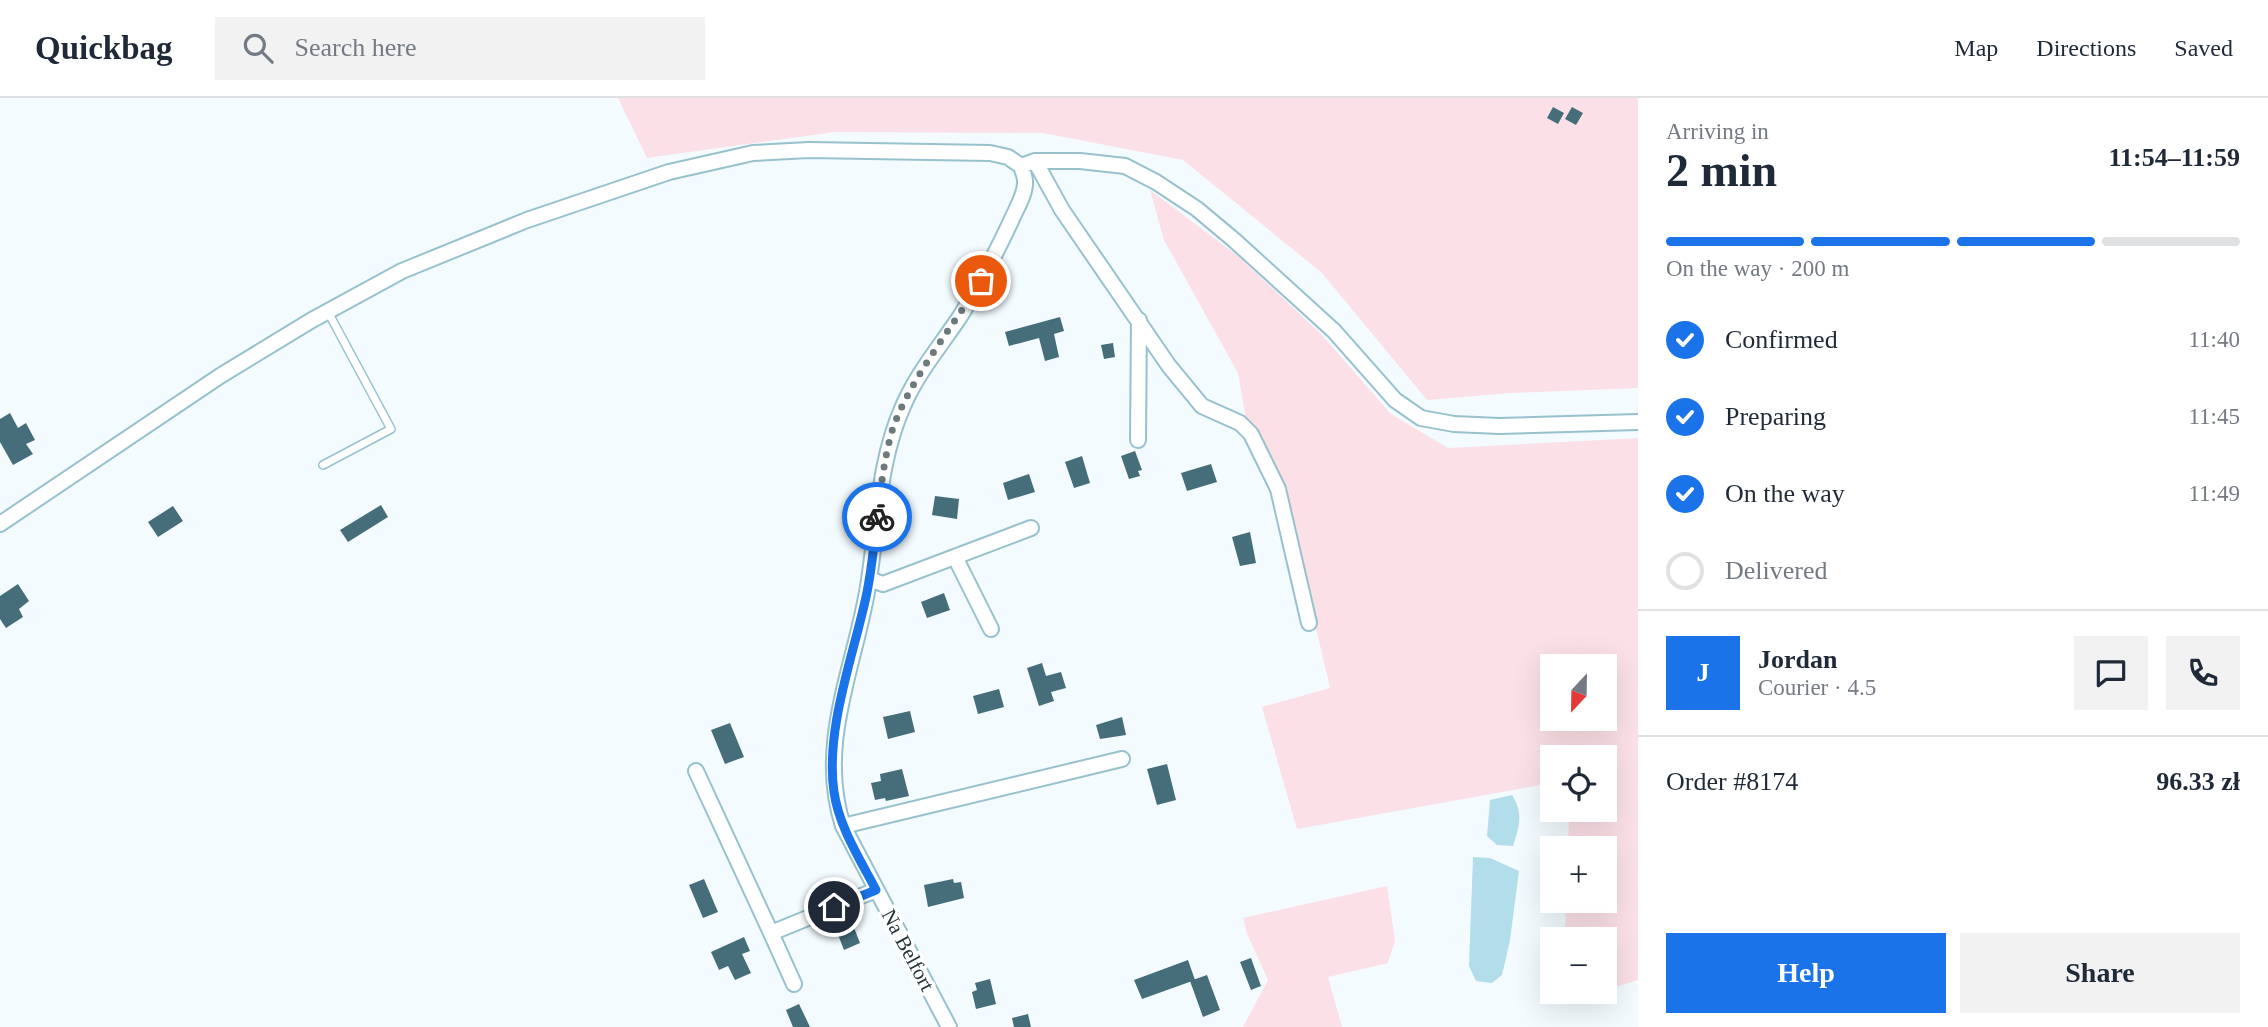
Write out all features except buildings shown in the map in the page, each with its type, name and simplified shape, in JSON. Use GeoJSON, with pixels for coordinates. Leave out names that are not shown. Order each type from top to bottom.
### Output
{"type":"FeatureCollection","features":[{"type":"Feature","properties":{"kind":"street"},"geometry":{"type":"LineString","coordinates":[[0,524],[220,376],[328,311],[402,271],[527,220],[658,176],[726,158],[783,150],[990,153],[1028,163],[1080,161],[1125,166],[1156,182],[1196,209],[1234,240],[1334,331],[1395,400],[1421,418],[1454,424],[1499,426],[1638,422]]}},
{"type":"Feature","properties":{"kind":"street"},"geometry":{"type":"LineString","coordinates":[[1028,163],[1169,366],[1202,406],[1240,423],[1251,434],[1278,489],[1309,623]]}},
{"type":"Feature","properties":{"kind":"street","name":"Na Belfort"},"geometry":{"type":"LineString","coordinates":[[949,1027],[843,826],[834,791],[834,747],[839,711],[869,579],[885,462],[893,430],[905,401],[981,281],[1020,200],[1028,163]]}},
{"type":"Feature","properties":{"kind":"street"},"geometry":{"type":"LineString","coordinates":[[1138,440],[1139,320]]}},
{"type":"Feature","properties":{"kind":"street"},"geometry":{"type":"LineString","coordinates":[[869,579],[883,584],[1031,528]]}},
{"type":"Feature","properties":{"kind":"street"},"geometry":{"type":"LineString","coordinates":[[955,557],[991,629]]}},
{"type":"Feature","properties":{"kind":"street"},"geometry":{"type":"LineString","coordinates":[[843,826],[1122,759]]}},
{"type":"Feature","properties":{"kind":"street"},"geometry":{"type":"LineString","coordinates":[[696,771],[794,984]]}},
{"type":"Feature","properties":{"kind":"street"},"geometry":{"type":"LineString","coordinates":[[771,933],[876,890]]}},
{"type":"Feature","properties":{"kind":"lane"},"geometry":{"type":"LineString","coordinates":[[323,465],[391,429],[328,311]]}},
{"type":"Feature","properties":{"kind":"shaded area"},"geometry":{"type":"Polygon","coordinates":[[[618,98],[1638,98],[1638,388],[1511,393],[1427,400],[1322,273],[1183,160],[1043,133],[835,132],[647,158],[618,98]]]}},
{"type":"Feature","properties":{"kind":"shaded area"},"geometry":{"type":"Polygon","coordinates":[[[1150,190],[1238,256],[1321,334],[1391,414],[1448,448],[1638,438],[1638,980],[1617,986],[1617,927],[1565,927],[1566,913],[1617,913],[1617,836],[1568,836],[1569,822],[1617,822],[1617,745],[1540,745],[1540,785],[1297,829],[1262,707],[1330,688],[1283,486],[1246,419],[1238,373],[1164,240],[1150,190]]]}},
{"type":"Feature","properties":{"kind":"shaded area"},"geometry":{"type":"Polygon","coordinates":[[[1387,886],[1395,941],[1388,963],[1328,977],[1342,1027],[1243,1027],[1268,980],[1247,934],[1243,918],[1387,886]]]}},
{"type":"Feature","properties":{"kind":"water"},"geometry":{"type":"Polygon","coordinates":[[[1512,795],[1519,814],[1513,846],[1497,845],[1487,836],[1490,800],[1512,795]]]}},
{"type":"Feature","properties":{"kind":"water"},"geometry":{"type":"Polygon","coordinates":[[[1473,857],[1490,858],[1519,871],[1510,940],[1502,975],[1492,983],[1476,981],[1469,966],[1473,857]]]}},
{"type":"Feature","properties":{"kind":"way so far"},"geometry":{"type":"LineString","coordinates":[[877,517],[885,462],[893,430],[905,401],[981,281]]}},
{"type":"Feature","properties":{"kind":"route"},"geometry":{"type":"LineString","coordinates":[[834,907],[876,890],[843,826],[834,791],[833,771],[839,711],[867,593],[877,517]]}}]}
